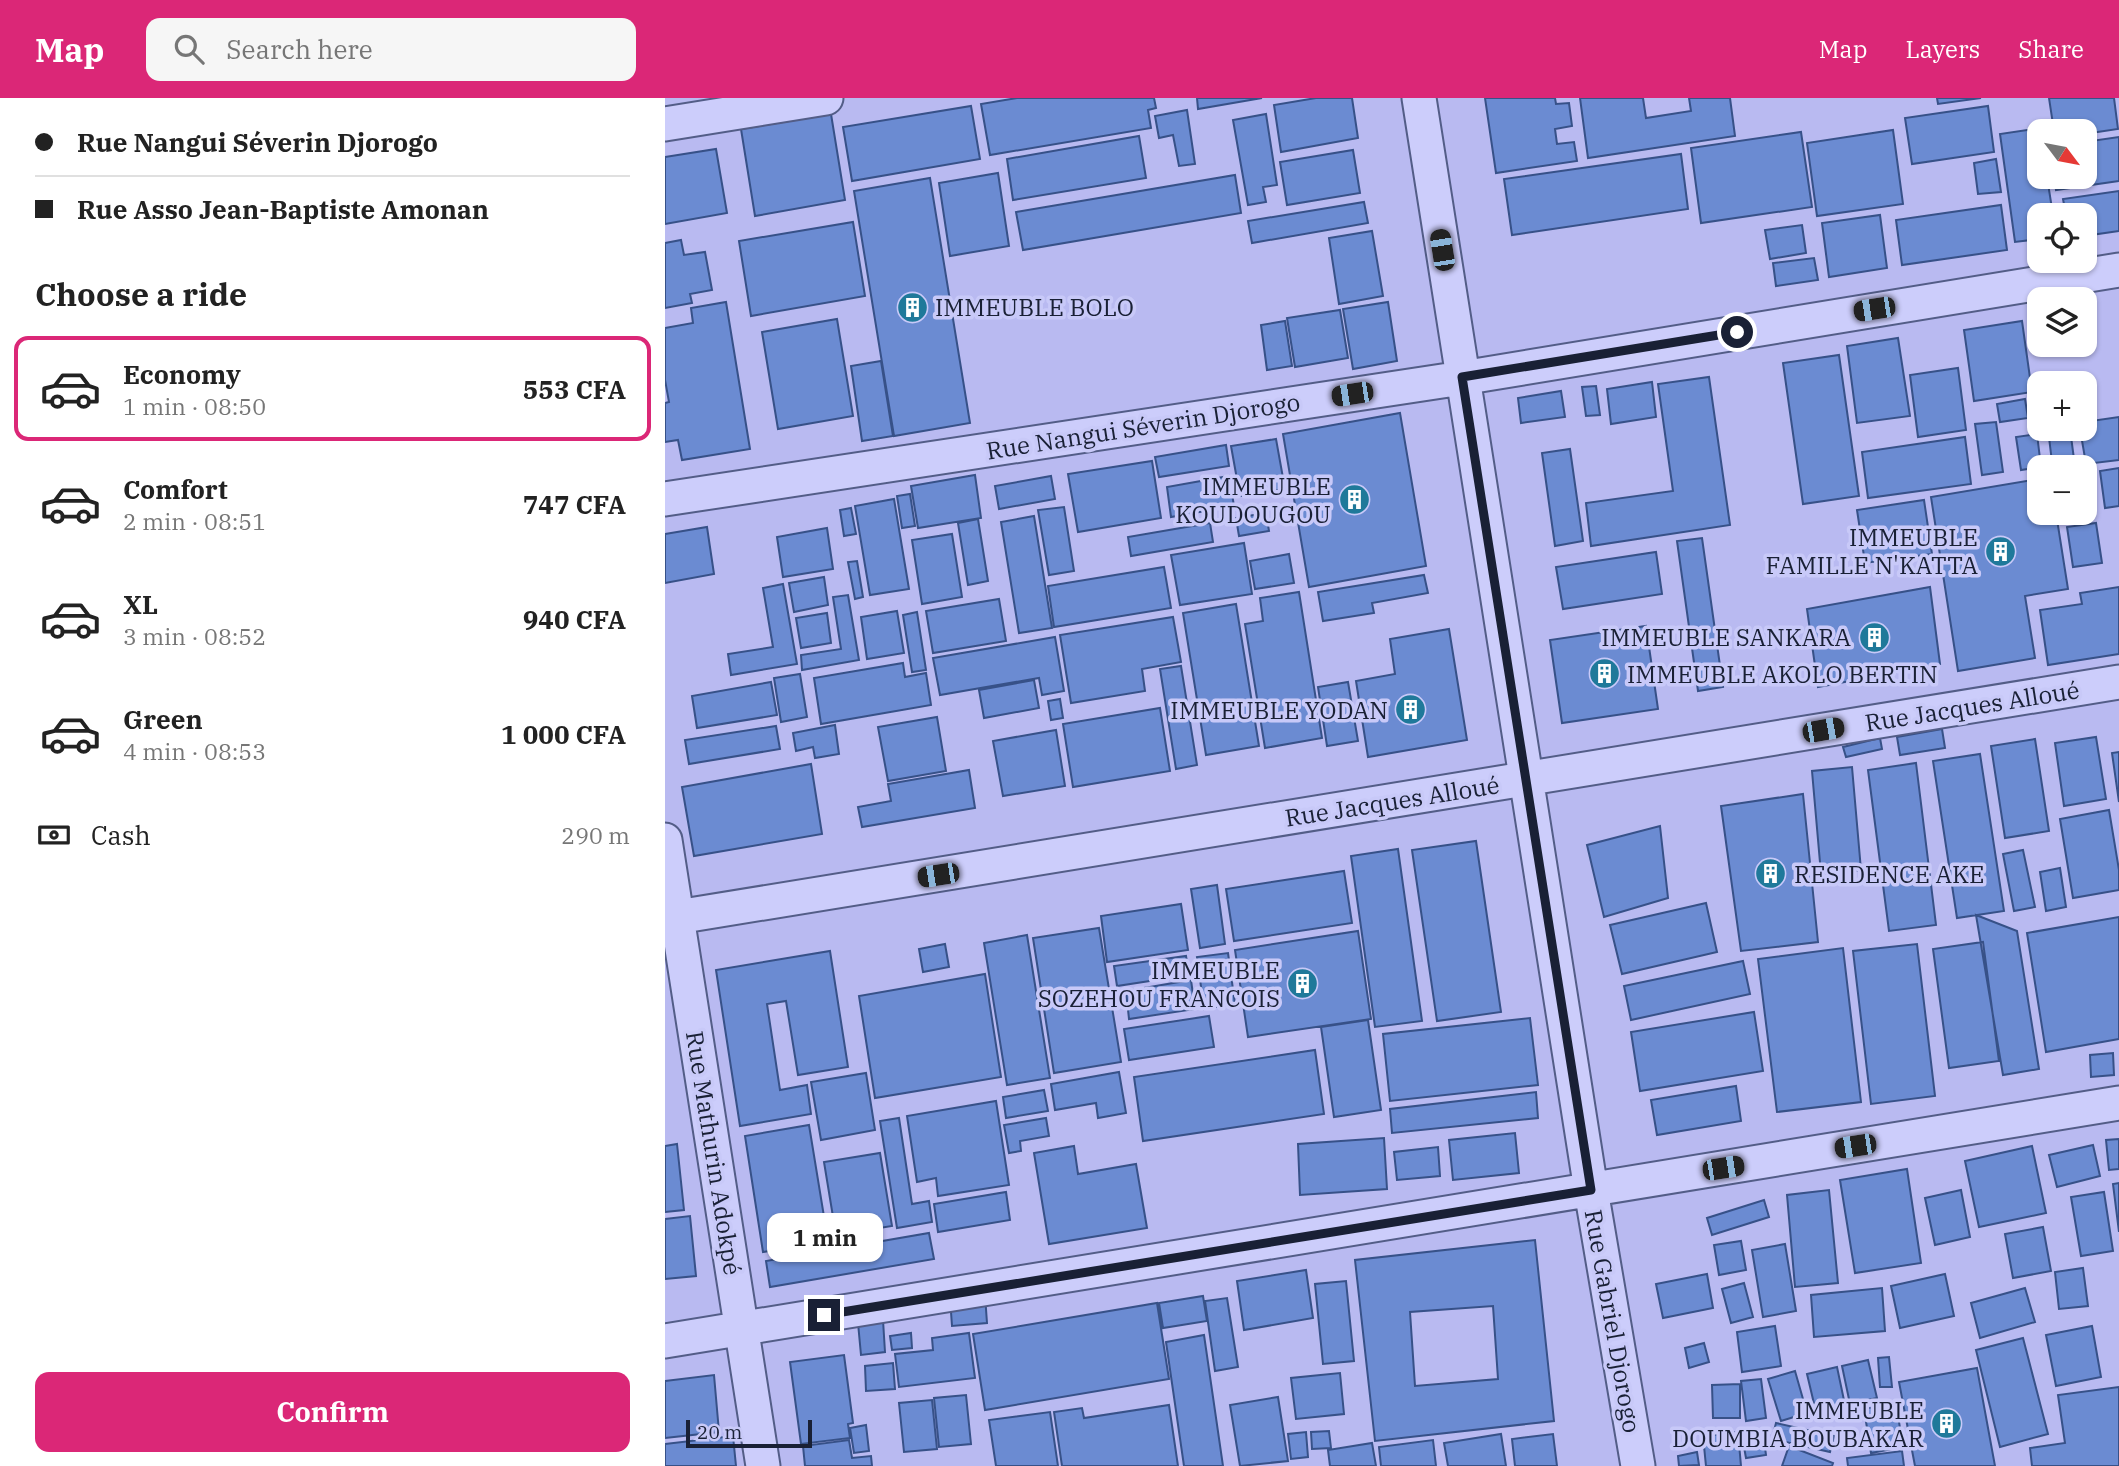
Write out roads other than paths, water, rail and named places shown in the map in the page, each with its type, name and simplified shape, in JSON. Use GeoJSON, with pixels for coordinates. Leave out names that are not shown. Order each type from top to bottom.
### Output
{"type":"FeatureCollection","features":[{"type":"Feature","properties":{"kind":"street"},"geometry":{"type":"LineString","coordinates":[[665,124],[826,98]]}},
{"type":"Feature","properties":{"kind":"street","name":"Rue Gabriel Djorogo"},"geometry":{"type":"LineString","coordinates":[[1419,98],[1591,1190],[1638,1466]]}},
{"type":"Feature","properties":{"kind":"street","name":"Rue Nangui Séverin Djorogo"},"geometry":{"type":"LineString","coordinates":[[665,499],[1462,377],[2119,270]]}},
{"type":"Feature","properties":{"kind":"street","name":"Rue Jacques Alloué"},"geometry":{"type":"LineString","coordinates":[[671,918],[2119,682]]}},
{"type":"Feature","properties":{"kind":"street","name":"Rue Mathurin Adokpé"},"geometry":{"type":"LineString","coordinates":[[665,840],[671,918],[763,1466]]}},
{"type":"Feature","properties":{"kind":"street"},"geometry":{"type":"LineString","coordinates":[[665,1341],[2119,1103]]}},
{"type":"Feature","properties":{"kind":"place","name":"IMMEUBLE BOLO"},"geometry":{"type":"Point","coordinates":[912,307]}},
{"type":"Feature","properties":{"kind":"place","name":"IMMEUBLE KOUDOUGOU"},"geometry":{"type":"Point","coordinates":[1354,500]}},
{"type":"Feature","properties":{"kind":"place","name":"IMMEUBLE FAMILLE N'KATTA"},"geometry":{"type":"Point","coordinates":[2001,551]}},
{"type":"Feature","properties":{"kind":"place","name":"IMMEUBLE SANKARA"},"geometry":{"type":"Point","coordinates":[1874,637]}},
{"type":"Feature","properties":{"kind":"place","name":"IMMEUBLE AKOLO BERTIN"},"geometry":{"type":"Point","coordinates":[1604,674]}},
{"type":"Feature","properties":{"kind":"place","name":"IMMEUBLE YODAN"},"geometry":{"type":"Point","coordinates":[1411,710]}},
{"type":"Feature","properties":{"kind":"place","name":"RESIDENCE AKE"},"geometry":{"type":"Point","coordinates":[1771,874]}},
{"type":"Feature","properties":{"kind":"place","name":"IMMEUBLE SOZEHOU FRANCOIS"},"geometry":{"type":"Point","coordinates":[1303,984]}},
{"type":"Feature","properties":{"kind":"place","name":"IMMEUBLE DOUMBIA BOUBAKAR"},"geometry":{"type":"Point","coordinates":[1947,1424]}}]}
